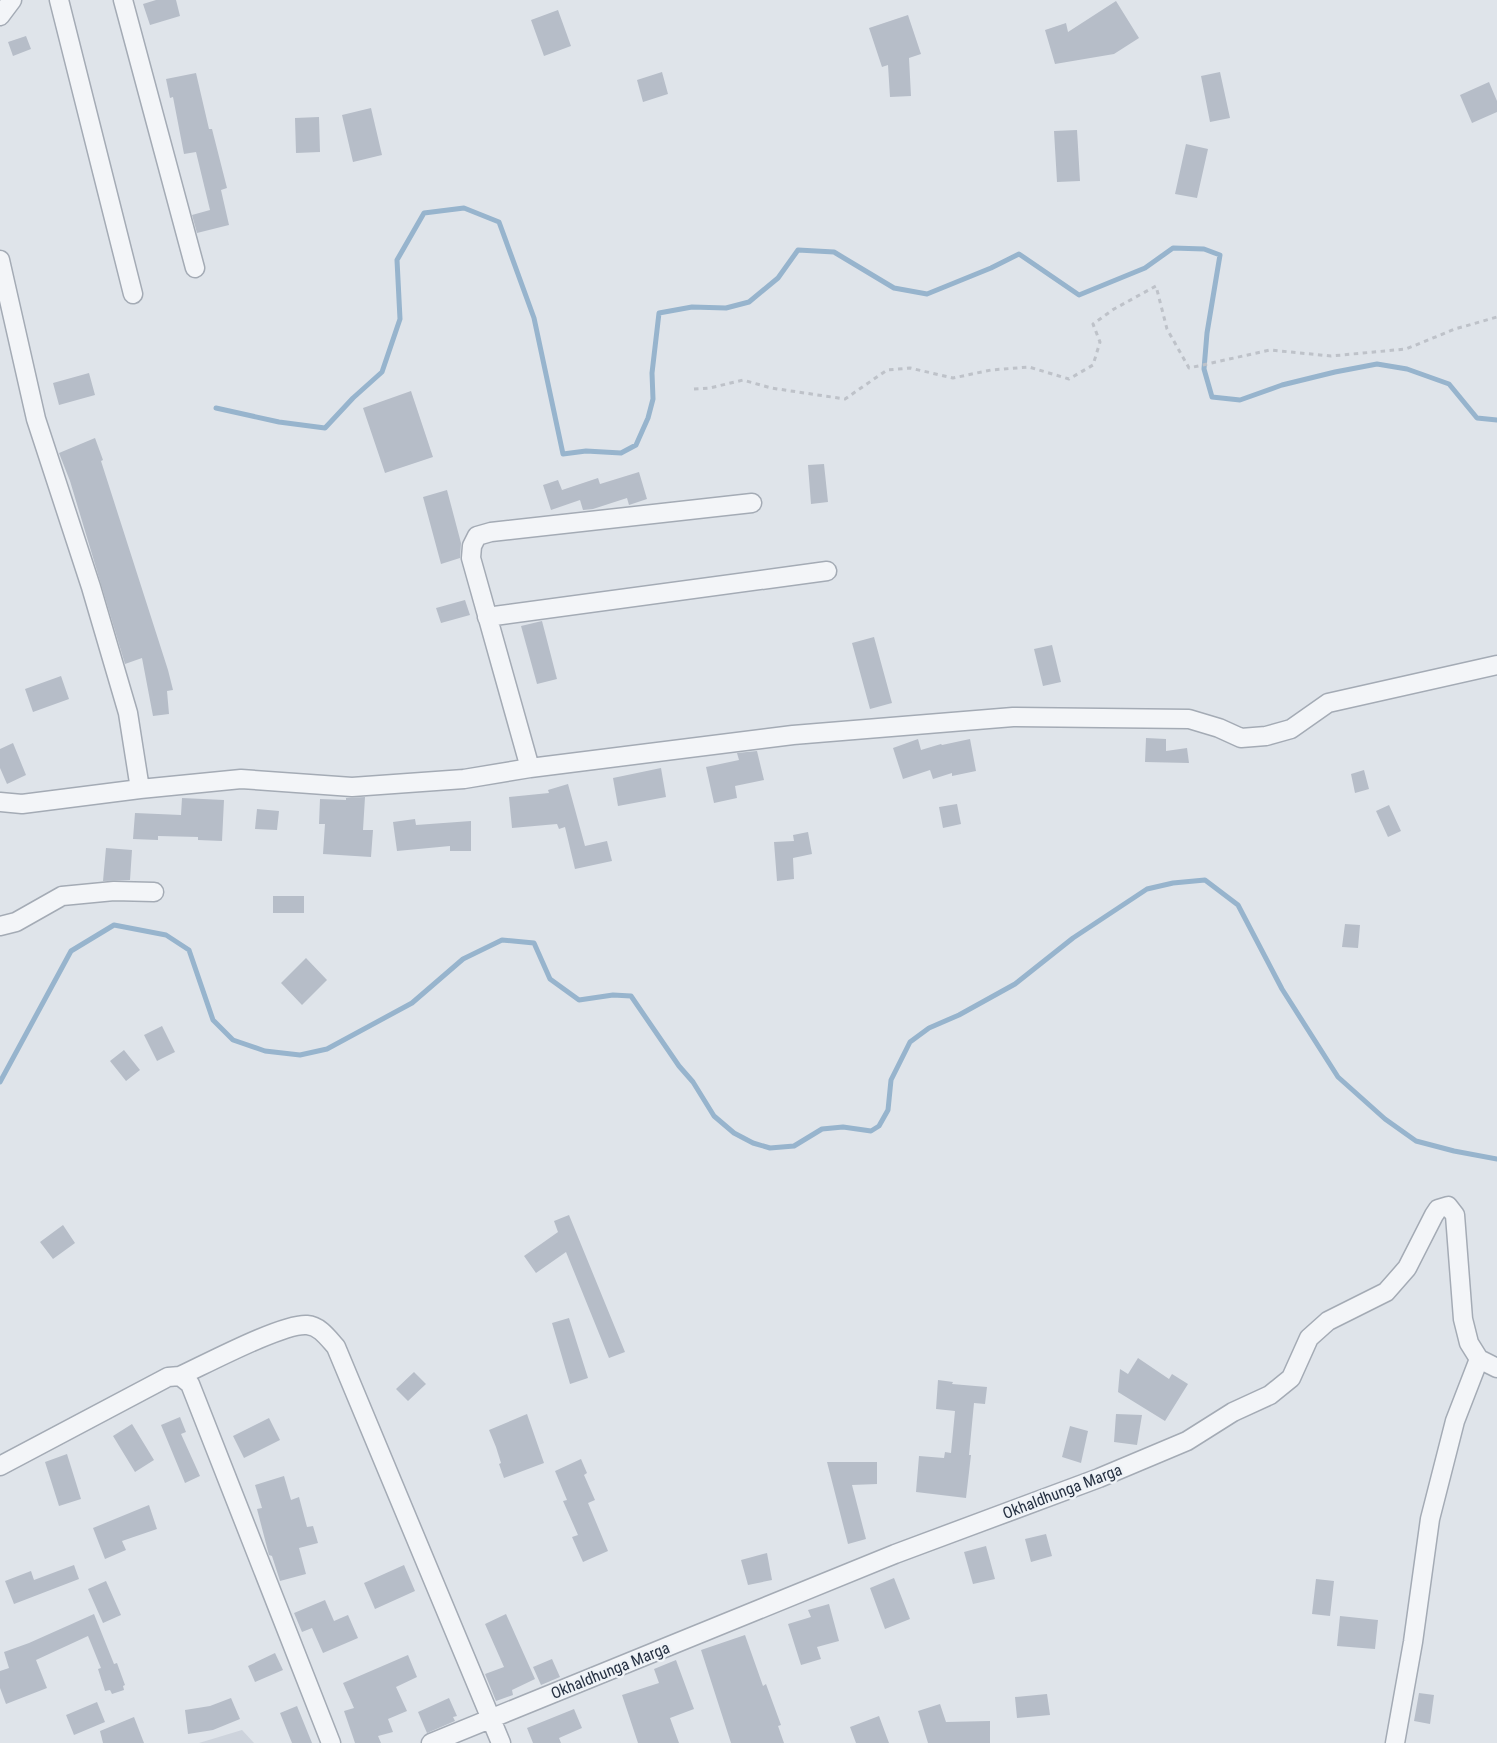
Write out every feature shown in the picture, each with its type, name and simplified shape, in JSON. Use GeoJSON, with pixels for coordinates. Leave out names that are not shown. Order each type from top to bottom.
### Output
{"type":"FeatureCollection","features":[{"type":"Feature","properties":{"kind":"street"},"geometry":{"type":"LineString","coordinates":[[0,16],[12,0]]}},
{"type":"Feature","properties":{"kind":"street"},"geometry":{"type":"LineString","coordinates":[[59,0],[133,294]]}},
{"type":"Feature","properties":{"kind":"street"},"geometry":{"type":"LineString","coordinates":[[123,0],[195,268]]}},
{"type":"Feature","properties":{"kind":"street"},"geometry":{"type":"LineString","coordinates":[[0,260],[36,419],[129,713],[140,789]]}},
{"type":"Feature","properties":{"kind":"street"},"geometry":{"type":"LineString","coordinates":[[530,768],[471,558],[472,546],[477,536],[491,532],[752,503]]}},
{"type":"Feature","properties":{"kind":"street"},"geometry":{"type":"LineString","coordinates":[[487,616],[827,571]]}},
{"type":"Feature","properties":{"kind":"street"},"geometry":{"type":"LineString","coordinates":[[0,802],[22,804],[241,779],[352,787],[464,779],[530,768],[793,735],[1013,717],[1189,719],[1219,728],[1241,738],[1266,736],[1291,729],[1328,704],[1497,665]]}},
{"type":"Feature","properties":{"kind":"street"},"geometry":{"type":"LineString","coordinates":[[0,926],[16,922],[62,896],[114,891],[154,892]]}},
{"type":"Feature","properties":{"kind":"street","name":"Okhaldhunga Marga"},"geometry":{"type":"LineString","coordinates":[[431,1743],[884,1559],[1099,1478],[1187,1441],[1233,1412],[1270,1395],[1291,1378],[1309,1338],[1328,1321],[1386,1292],[1407,1268],[1434,1215],[1443,1207],[1448,1206],[1455,1215],[1463,1319],[1469,1343],[1479,1359]]}},
{"type":"Feature","properties":{"kind":"street"},"geometry":{"type":"LineString","coordinates":[[0,1466],[168,1377],[180,1376],[286,1328],[307,1325],[321,1330],[336,1347],[501,1743]]}},
{"type":"Feature","properties":{"kind":"street"},"geometry":{"type":"LineString","coordinates":[[1395,1743],[1413,1642],[1430,1519],[1455,1421],[1479,1359],[1497,1368]]}},
{"type":"Feature","properties":{"kind":"street"},"geometry":{"type":"LineString","coordinates":[[180,1376],[190,1384],[331,1743]]}},
{"type":"Feature","properties":{"kind":"path"},"geometry":{"type":"LineString","coordinates":[[694,389],[710,388],[743,380],[771,388],[845,399],[887,370],[910,368],[953,378],[991,370],[1029,367],[1069,379],[1094,365],[1100,342],[1093,324],[1114,309],[1156,286],[1167,329],[1189,368],[1270,350],[1331,356],[1406,349],[1455,329],[1497,317]]}},
{"type":"Feature","properties":{"kind":"shaded area"},"geometry":{"type":"Polygon","coordinates":[[[242,1730],[254,1743],[199,1743],[242,1730]]]}},
{"type":"Feature","properties":{"kind":"building"},"geometry":{"type":"Polygon","coordinates":[[[156,0],[176,0],[180,16],[150,25],[143,4],[156,0]]]}},
{"type":"Feature","properties":{"kind":"building"},"geometry":{"type":"Polygon","coordinates":[[[1116,1],[1139,38],[1114,54],[1055,64],[1045,30],[1066,23],[1068,32],[1116,1]]]}},
{"type":"Feature","properties":{"kind":"building"},"geometry":{"type":"Polygon","coordinates":[[[558,10],[571,46],[544,56],[531,20],[558,10]]]}},
{"type":"Feature","properties":{"kind":"building"},"geometry":{"type":"Polygon","coordinates":[[[908,15],[921,54],[909,58],[911,96],[890,97],[888,65],[882,67],[869,28],[908,15]]]}},
{"type":"Feature","properties":{"kind":"building"},"geometry":{"type":"Polygon","coordinates":[[[26,36],[31,49],[13,56],[8,42],[26,36]]]}},
{"type":"Feature","properties":{"kind":"building"},"geometry":{"type":"Polygon","coordinates":[[[662,72],[668,94],[643,102],[637,80],[662,72]]]}},
{"type":"Feature","properties":{"kind":"building"},"geometry":{"type":"Polygon","coordinates":[[[1220,72],[1230,118],[1210,122],[1201,76],[1220,72]]]}},
{"type":"Feature","properties":{"kind":"building"},"geometry":{"type":"Polygon","coordinates":[[[196,73],[209,129],[212,129],[227,188],[221,190],[229,225],[197,233],[192,215],[210,210],[196,152],[184,154],[173,97],[170,98],[166,79],[196,73]]]}},
{"type":"Feature","properties":{"kind":"building"},"geometry":{"type":"Polygon","coordinates":[[[1489,82],[1497,101],[1497,112],[1472,123],[1460,95],[1489,82]]]}},
{"type":"Feature","properties":{"kind":"building"},"geometry":{"type":"Polygon","coordinates":[[[371,108],[382,155],[353,162],[342,115],[371,108]]]}},
{"type":"Feature","properties":{"kind":"building"},"geometry":{"type":"Polygon","coordinates":[[[319,117],[320,152],[296,153],[295,118],[319,117]]]}},
{"type":"Feature","properties":{"kind":"building"},"geometry":{"type":"Polygon","coordinates":[[[1077,130],[1080,181],[1057,182],[1054,131],[1077,130]]]}},
{"type":"Feature","properties":{"kind":"building"},"geometry":{"type":"Polygon","coordinates":[[[1186,144],[1208,149],[1197,198],[1175,194],[1186,144]]]}},
{"type":"Feature","properties":{"kind":"building"},"geometry":{"type":"Polygon","coordinates":[[[89,373],[95,395],[59,405],[53,383],[89,373]]]}},
{"type":"Feature","properties":{"kind":"building"},"geometry":{"type":"Polygon","coordinates":[[[411,391],[433,457],[385,473],[363,408],[411,391]]]}},
{"type":"Feature","properties":{"kind":"building"},"geometry":{"type":"Polygon","coordinates":[[[95,438],[168,670],[173,690],[167,691],[169,714],[153,716],[142,658],[125,664],[70,481],[59,453],[95,438]]]}},
{"type":"Feature","properties":{"kind":"building"},"geometry":{"type":"Polygon","coordinates":[[[824,464],[828,502],[811,504],[808,465],[824,464]]]}},
{"type":"Feature","properties":{"kind":"building"},"geometry":{"type":"Polygon","coordinates":[[[639,472],[647,499],[629,505],[627,498],[583,510],[580,500],[551,510],[543,485],[558,480],[562,490],[598,478],[600,484],[639,472]]]}},
{"type":"Feature","properties":{"kind":"building"},"geometry":{"type":"Polygon","coordinates":[[[447,490],[461,543],[460,558],[441,564],[423,497],[447,490]]]}},
{"type":"Feature","properties":{"kind":"building"},"geometry":{"type":"Polygon","coordinates":[[[465,600],[470,615],[441,623],[436,608],[465,600]]]}},
{"type":"Feature","properties":{"kind":"building"},"geometry":{"type":"Polygon","coordinates":[[[542,621],[557,679],[537,684],[521,626],[542,621]]]}},
{"type":"Feature","properties":{"kind":"building"},"geometry":{"type":"Polygon","coordinates":[[[874,637],[892,703],[870,709],[852,643],[874,637]]]}},
{"type":"Feature","properties":{"kind":"building"},"geometry":{"type":"Polygon","coordinates":[[[1052,645],[1061,682],[1043,686],[1034,649],[1052,645]]]}},
{"type":"Feature","properties":{"kind":"building"},"geometry":{"type":"Polygon","coordinates":[[[61,676],[69,699],[33,712],[25,689],[61,676]]]}},
{"type":"Feature","properties":{"kind":"building"},"geometry":{"type":"Polygon","coordinates":[[[1146,738],[1166,739],[1166,751],[1187,748],[1189,763],[1145,762],[1146,738]]]}},
{"type":"Feature","properties":{"kind":"building"},"geometry":{"type":"Polygon","coordinates":[[[918,739],[921,750],[970,739],[976,771],[952,776],[952,773],[933,779],[930,770],[903,779],[893,748],[918,739]]]}},
{"type":"Feature","properties":{"kind":"building"},"geometry":{"type":"Polygon","coordinates":[[[13,743],[26,775],[7,784],[0,768],[0,749],[13,743]]]}},
{"type":"Feature","properties":{"kind":"building"},"geometry":{"type":"Polygon","coordinates":[[[757,751],[764,780],[735,786],[737,798],[714,803],[706,767],[739,760],[737,753],[757,751]]]}},
{"type":"Feature","properties":{"kind":"building"},"geometry":{"type":"Polygon","coordinates":[[[661,768],[666,797],[618,806],[613,778],[661,768]]]}},
{"type":"Feature","properties":{"kind":"building"},"geometry":{"type":"Polygon","coordinates":[[[1364,770],[1369,789],[1355,793],[1351,774],[1364,770]]]}},
{"type":"Feature","properties":{"kind":"building"},"geometry":{"type":"Polygon","coordinates":[[[568,784],[585,846],[607,841],[612,861],[575,869],[565,827],[559,829],[557,824],[512,828],[509,797],[549,793],[548,790],[568,784]]]}},
{"type":"Feature","properties":{"kind":"building"},"geometry":{"type":"Polygon","coordinates":[[[365,797],[363,830],[373,830],[371,857],[323,854],[325,824],[319,824],[320,799],[346,800],[346,798],[365,797]]]}},
{"type":"Feature","properties":{"kind":"building"},"geometry":{"type":"Polygon","coordinates":[[[182,798],[224,800],[222,841],[198,840],[198,837],[158,836],[158,840],[133,839],[135,813],[181,815],[182,798]]]}},
{"type":"Feature","properties":{"kind":"building"},"geometry":{"type":"Polygon","coordinates":[[[957,804],[961,824],[943,828],[939,807],[957,804]]]}},
{"type":"Feature","properties":{"kind":"building"},"geometry":{"type":"Polygon","coordinates":[[[1389,805],[1401,831],[1388,837],[1376,811],[1389,805]]]}},
{"type":"Feature","properties":{"kind":"building"},"geometry":{"type":"Polygon","coordinates":[[[257,809],[279,811],[277,830],[255,829],[257,809]]]}},
{"type":"Feature","properties":{"kind":"building"},"geometry":{"type":"Polygon","coordinates":[[[415,819],[416,825],[471,821],[471,851],[450,851],[450,846],[397,851],[393,822],[415,819]]]}},
{"type":"Feature","properties":{"kind":"building"},"geometry":{"type":"Polygon","coordinates":[[[808,832],[812,854],[793,858],[794,879],[777,881],[774,842],[794,841],[793,835],[808,832]]]}},
{"type":"Feature","properties":{"kind":"building"},"geometry":{"type":"Polygon","coordinates":[[[106,848],[132,850],[130,880],[103,881],[106,848]]]}},
{"type":"Feature","properties":{"kind":"building"},"geometry":{"type":"Polygon","coordinates":[[[273,896],[304,896],[304,913],[273,913],[273,896]]]}},
{"type":"Feature","properties":{"kind":"building"},"geometry":{"type":"Polygon","coordinates":[[[1345,924],[1360,925],[1358,948],[1342,947],[1345,924]]]}},
{"type":"Feature","properties":{"kind":"building"},"geometry":{"type":"Polygon","coordinates":[[[306,958],[327,980],[302,1005],[281,983],[306,958]]]}},
{"type":"Feature","properties":{"kind":"building"},"geometry":{"type":"Polygon","coordinates":[[[162,1026],[175,1052],[157,1061],[144,1035],[162,1026]]]}},
{"type":"Feature","properties":{"kind":"building"},"geometry":{"type":"Polygon","coordinates":[[[124,1050],[140,1070],[126,1081],[110,1061],[124,1050]]]}},
{"type":"Feature","properties":{"kind":"building"},"geometry":{"type":"Polygon","coordinates":[[[569,1215],[625,1352],[609,1358],[566,1252],[536,1273],[524,1256],[558,1232],[554,1221],[569,1215]]]}},
{"type":"Feature","properties":{"kind":"building"},"geometry":{"type":"Polygon","coordinates":[[[63,1225],[75,1243],[53,1259],[40,1242],[63,1225]]]}},
{"type":"Feature","properties":{"kind":"building"},"geometry":{"type":"Polygon","coordinates":[[[569,1318],[588,1378],[570,1384],[552,1323],[569,1318]]]}},
{"type":"Feature","properties":{"kind":"building"},"geometry":{"type":"Polygon","coordinates":[[[1138,1358],[1169,1379],[1172,1374],[1188,1384],[1165,1421],[1118,1392],[1120,1369],[1128,1374],[1138,1358]]]}},
{"type":"Feature","properties":{"kind":"building"},"geometry":{"type":"Polygon","coordinates":[[[414,1372],[426,1384],[408,1401],[396,1389],[414,1372]]]}},
{"type":"Feature","properties":{"kind":"building"},"geometry":{"type":"Polygon","coordinates":[[[938,1380],[953,1382],[952,1384],[987,1387],[985,1404],[974,1403],[966,1498],[916,1492],[919,1456],[944,1458],[945,1452],[951,1453],[955,1411],[936,1409],[938,1380]]]}},
{"type":"Feature","properties":{"kind":"building"},"geometry":{"type":"Polygon","coordinates":[[[527,1414],[544,1463],[504,1478],[489,1430],[527,1414]]]}},
{"type":"Feature","properties":{"kind":"building"},"geometry":{"type":"Polygon","coordinates":[[[1116,1414],[1142,1415],[1137,1445],[1114,1442],[1116,1414]]]}},
{"type":"Feature","properties":{"kind":"building"},"geometry":{"type":"Polygon","coordinates":[[[180,1417],[186,1432],[181,1434],[200,1476],[185,1483],[161,1425],[180,1417]]]}},
{"type":"Feature","properties":{"kind":"building"},"geometry":{"type":"Polygon","coordinates":[[[269,1418],[280,1440],[244,1458],[233,1436],[269,1418]]]}},
{"type":"Feature","properties":{"kind":"building"},"geometry":{"type":"Polygon","coordinates":[[[132,1424],[154,1460],[135,1472],[113,1436],[132,1424]]]}},
{"type":"Feature","properties":{"kind":"building"},"geometry":{"type":"Polygon","coordinates":[[[1070,1426],[1088,1431],[1081,1463],[1062,1457],[1070,1426]]]}},
{"type":"Feature","properties":{"kind":"building"},"geometry":{"type":"Polygon","coordinates":[[[67,1454],[81,1499],[59,1506],[45,1462],[67,1454]]]}},
{"type":"Feature","properties":{"kind":"building"},"geometry":{"type":"Polygon","coordinates":[[[581,1459],[587,1473],[584,1475],[595,1500],[588,1503],[608,1551],[583,1562],[572,1537],[578,1535],[563,1501],[567,1500],[555,1471],[581,1459]]]}},
{"type":"Feature","properties":{"kind":"building"},"geometry":{"type":"Polygon","coordinates":[[[827,1462],[877,1462],[877,1484],[852,1485],[866,1539],[848,1544],[827,1462]]]}},
{"type":"Feature","properties":{"kind":"building"},"geometry":{"type":"Polygon","coordinates":[[[284,1476],[291,1500],[299,1497],[307,1527],[313,1526],[318,1543],[299,1548],[306,1574],[280,1581],[272,1556],[269,1555],[257,1509],[262,1508],[255,1485],[284,1476]]]}},
{"type":"Feature","properties":{"kind":"building"},"geometry":{"type":"Polygon","coordinates":[[[149,1505],[157,1529],[122,1541],[126,1550],[105,1559],[93,1528],[149,1505]]]}},
{"type":"Feature","properties":{"kind":"building"},"geometry":{"type":"Polygon","coordinates":[[[1046,1534],[1052,1556],[1031,1562],[1025,1539],[1046,1534]]]}},
{"type":"Feature","properties":{"kind":"building"},"geometry":{"type":"Polygon","coordinates":[[[986,1546],[995,1579],[973,1584],[964,1552],[986,1546]]]}},
{"type":"Feature","properties":{"kind":"building"},"geometry":{"type":"Polygon","coordinates":[[[767,1553],[772,1580],[748,1585],[741,1560],[767,1553]]]}},
{"type":"Feature","properties":{"kind":"building"},"geometry":{"type":"Polygon","coordinates":[[[74,1565],[79,1579],[14,1604],[5,1581],[31,1571],[34,1580],[74,1565]]]}},
{"type":"Feature","properties":{"kind":"building"},"geometry":{"type":"Polygon","coordinates":[[[404,1565],[415,1591],[375,1609],[364,1583],[404,1565]]]}},
{"type":"Feature","properties":{"kind":"building"},"geometry":{"type":"Polygon","coordinates":[[[894,1578],[910,1619],[885,1629],[870,1588],[894,1578]]]}},
{"type":"Feature","properties":{"kind":"building"},"geometry":{"type":"Polygon","coordinates":[[[1316,1579],[1334,1581],[1330,1616],[1312,1614],[1316,1579]]]}},
{"type":"Feature","properties":{"kind":"building"},"geometry":{"type":"Polygon","coordinates":[[[106,1581],[121,1615],[103,1623],[88,1589],[106,1581]]]}},
{"type":"Feature","properties":{"kind":"building"},"geometry":{"type":"Polygon","coordinates":[[[325,1600],[334,1621],[348,1615],[358,1638],[323,1653],[312,1628],[302,1632],[294,1613],[325,1600]]]}},
{"type":"Feature","properties":{"kind":"building"},"geometry":{"type":"Polygon","coordinates":[[[829,1604],[839,1641],[817,1647],[821,1659],[801,1665],[788,1624],[811,1617],[808,1610],[829,1604]]]}},
{"type":"Feature","properties":{"kind":"building"},"geometry":{"type":"Polygon","coordinates":[[[94,1614],[114,1664],[117,1663],[125,1685],[124,1690],[112,1694],[110,1690],[105,1691],[98,1669],[101,1668],[88,1636],[36,1660],[47,1688],[6,1704],[0,1688],[0,1671],[9,1668],[4,1652],[94,1614]]]}},
{"type":"Feature","properties":{"kind":"building"},"geometry":{"type":"Polygon","coordinates":[[[506,1614],[535,1679],[512,1690],[513,1695],[496,1701],[485,1674],[504,1667],[485,1624],[506,1614]]]}},
{"type":"Feature","properties":{"kind":"building"},"geometry":{"type":"Polygon","coordinates":[[[1340,1616],[1378,1620],[1375,1649],[1337,1646],[1340,1616]]]}},
{"type":"Feature","properties":{"kind":"building"},"geometry":{"type":"Polygon","coordinates":[[[745,1635],[763,1686],[766,1684],[781,1725],[778,1726],[784,1743],[731,1743],[701,1650],[745,1635]]]}},
{"type":"Feature","properties":{"kind":"building"},"geometry":{"type":"Polygon","coordinates":[[[275,1653],[283,1670],[255,1682],[248,1666],[275,1653]]]}},
{"type":"Feature","properties":{"kind":"building"},"geometry":{"type":"Polygon","coordinates":[[[408,1655],[417,1677],[396,1687],[407,1711],[388,1719],[393,1732],[378,1736],[381,1743],[355,1743],[344,1711],[354,1708],[343,1683],[408,1655]]]}},
{"type":"Feature","properties":{"kind":"building"},"geometry":{"type":"Polygon","coordinates":[[[552,1659],[560,1677],[541,1685],[533,1667],[552,1659]]]}},
{"type":"Feature","properties":{"kind":"building"},"geometry":{"type":"Polygon","coordinates":[[[676,1660],[694,1709],[670,1718],[679,1743],[638,1743],[622,1695],[659,1683],[654,1669],[676,1660]]]}},
{"type":"Feature","properties":{"kind":"building"},"geometry":{"type":"Polygon","coordinates":[[[1419,1693],[1434,1695],[1430,1724],[1414,1721],[1419,1693]]]}},
{"type":"Feature","properties":{"kind":"building"},"geometry":{"type":"Polygon","coordinates":[[[1047,1694],[1050,1715],[1017,1718],[1015,1697],[1047,1694]]]}},
{"type":"Feature","properties":{"kind":"building"},"geometry":{"type":"Polygon","coordinates":[[[231,1698],[240,1719],[213,1730],[188,1734],[185,1710],[210,1706],[231,1698]]]}},
{"type":"Feature","properties":{"kind":"building"},"geometry":{"type":"Polygon","coordinates":[[[449,1698],[457,1716],[453,1717],[455,1721],[427,1733],[418,1712],[449,1698]]]}},
{"type":"Feature","properties":{"kind":"building"},"geometry":{"type":"Polygon","coordinates":[[[97,1702],[105,1722],[74,1735],[66,1715],[97,1702]]]}},
{"type":"Feature","properties":{"kind":"building"},"geometry":{"type":"Polygon","coordinates":[[[940,1704],[946,1722],[990,1721],[990,1743],[928,1743],[918,1711],[940,1704]]]}},
{"type":"Feature","properties":{"kind":"building"},"geometry":{"type":"Polygon","coordinates":[[[297,1706],[312,1743],[292,1743],[280,1713],[297,1706]]]}},
{"type":"Feature","properties":{"kind":"building"},"geometry":{"type":"Polygon","coordinates":[[[574,1709],[582,1728],[559,1738],[561,1743],[533,1743],[527,1728],[574,1709]]]}},
{"type":"Feature","properties":{"kind":"building"},"geometry":{"type":"Polygon","coordinates":[[[879,1716],[889,1743],[856,1743],[850,1727],[879,1716]]]}},
{"type":"Feature","properties":{"kind":"building"},"geometry":{"type":"Polygon","coordinates":[[[134,1717],[144,1743],[103,1743],[100,1731],[134,1717]]]}},
{"type":"Feature","properties":{"kind":"waterway"},"geometry":{"type":"LineString","coordinates":[[216,408],[279,422],[325,428],[382,372],[400,319],[397,260],[424,213],[464,208],[499,222],[534,318],[563,454],[586,451],[621,453],[636,445],[648,418],[653,399],[652,373],[659,313],[692,307],[726,308],[749,302],[778,278],[798,250],[834,252],[894,288],[927,294],[1019,254],[1079,295],[1145,268],[1173,248],[1204,249],[1220,255],[1207,333],[1204,369],[1212,397],[1240,400],[1282,385],[1377,364],[1407,369],[1449,384],[1477,418],[1497,420]]}},
{"type":"Feature","properties":{"kind":"waterway"},"geometry":{"type":"LineString","coordinates":[[0,1082],[71,951],[114,925],[166,935],[189,950],[213,1020],[233,1040],[265,1051],[300,1055],[327,1049],[412,1003],[463,959],[502,940],[534,943],[550,979],[579,1000],[613,995],[631,996],[679,1066],[693,1082],[714,1116],[734,1133],[753,1143],[770,1148],[794,1146],[822,1129],[843,1127],[871,1131],[879,1126],[888,1110],[891,1080],[910,1042],[929,1028],[959,1015],[1015,984],[1073,938],[1147,889],[1173,883],[1205,880],[1238,905],[1282,989],[1338,1077],[1385,1119],[1416,1141],[1497,1159]]}}]}
